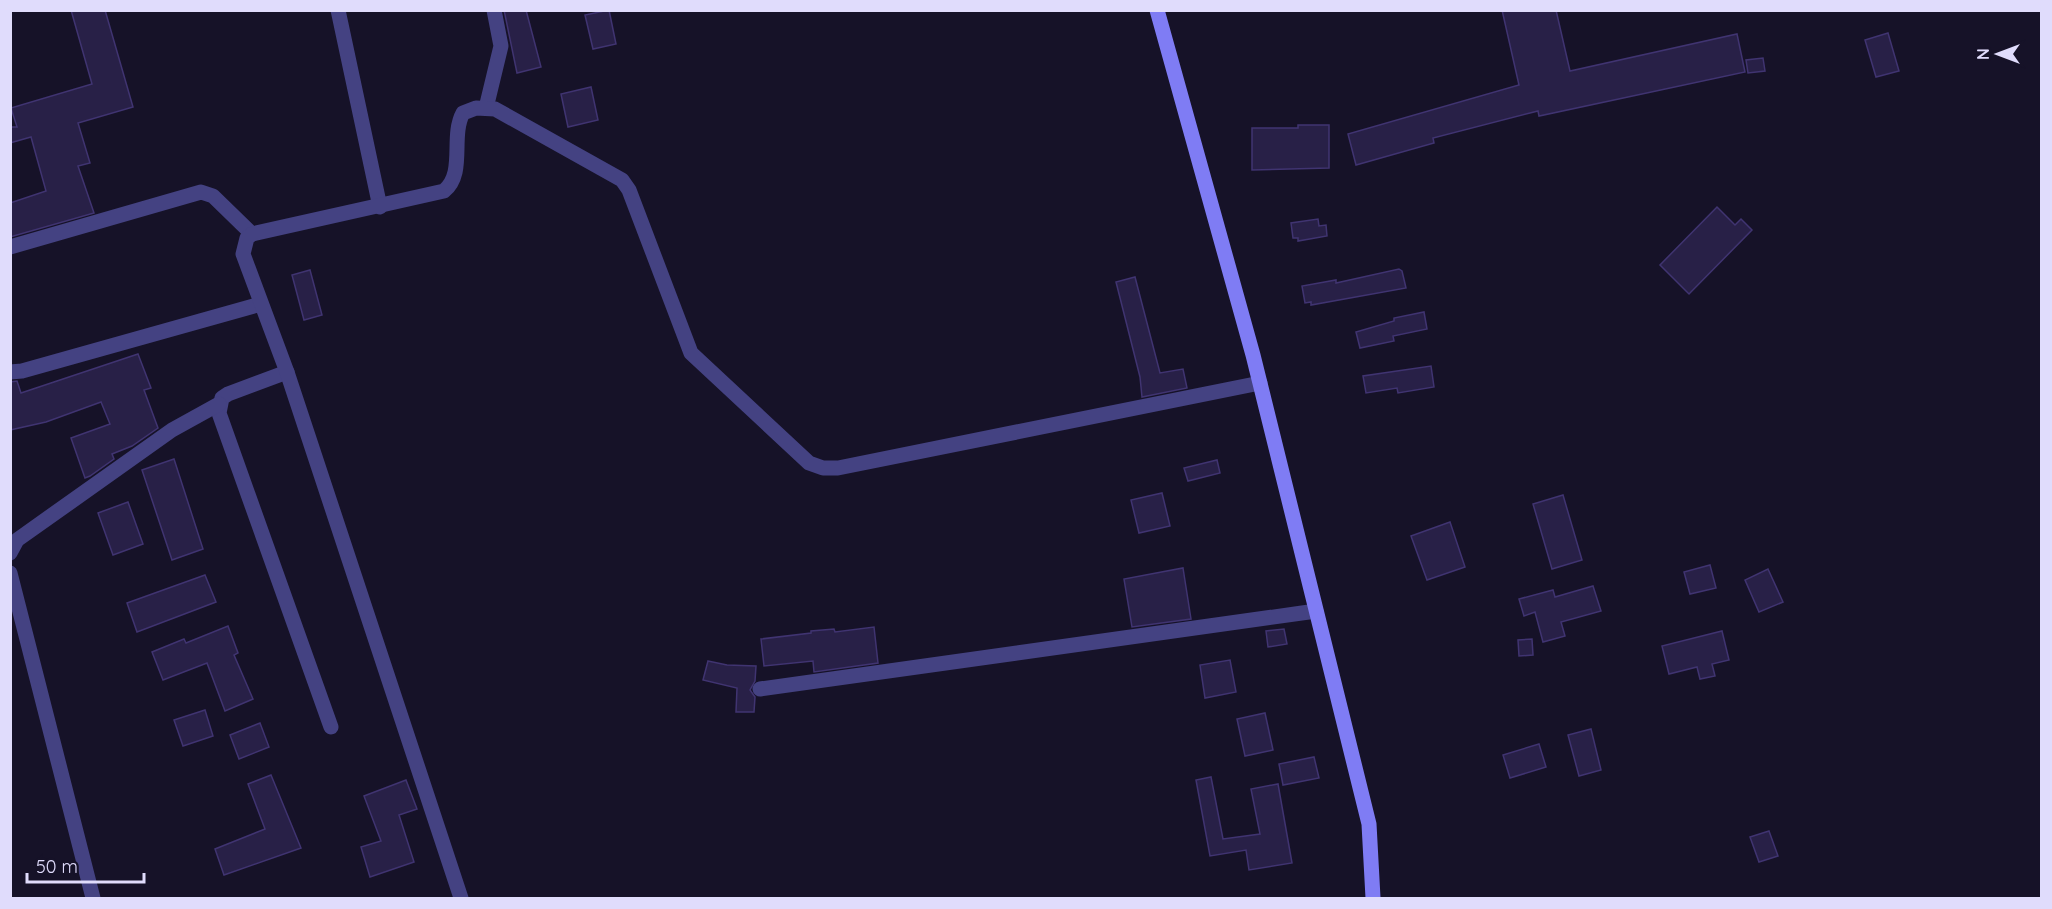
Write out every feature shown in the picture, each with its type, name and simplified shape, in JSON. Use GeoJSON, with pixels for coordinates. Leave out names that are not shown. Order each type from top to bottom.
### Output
{"type":"FeatureCollection","features":[{"type":"Feature","properties":{"kind":"main road"},"geometry":{"type":"LineString","coordinates":[[1157,10],[1260,383],[1369,824],[1373,898]]}},
{"type":"Feature","properties":{"kind":"street"},"geometry":{"type":"LineString","coordinates":[[338,10],[380,207]]}},
{"type":"Feature","properties":{"kind":"street"},"geometry":{"type":"LineString","coordinates":[[486,108],[501,46],[494,10]]}},
{"type":"Feature","properties":{"kind":"street"},"geometry":{"type":"LineString","coordinates":[[461,898],[287,372],[243,254],[247,238],[252,234],[436,195],[452,185],[455,176],[459,122],[463,113],[476,108],[495,109],[622,180],[629,190],[691,353],[799,456],[816,466],[838,468],[1260,383]]}},
{"type":"Feature","properties":{"kind":"street"},"geometry":{"type":"LineString","coordinates":[[10,247],[201,192],[213,196],[252,234]]}},
{"type":"Feature","properties":{"kind":"street"},"geometry":{"type":"LineString","coordinates":[[10,372],[22,371],[261,304]]}},
{"type":"Feature","properties":{"kind":"street"},"geometry":{"type":"LineString","coordinates":[[10,553],[17,540],[172,430],[219,405],[228,394],[287,372]]}},
{"type":"Feature","properties":{"kind":"street"},"geometry":{"type":"LineString","coordinates":[[219,405],[219,413],[331,727]]}},
{"type":"Feature","properties":{"kind":"street"},"geometry":{"type":"LineString","coordinates":[[10,573],[93,898]]}},
{"type":"Feature","properties":{"kind":"street"},"geometry":{"type":"LineString","coordinates":[[760,688],[1316,611]]}},
{"type":"Feature","properties":{"kind":"building"},"geometry":{"type":"Polygon","coordinates":[[[71,10],[105,10],[133,107],[78,123],[90,163],[78,166],[94,213],[10,237],[10,203],[46,191],[31,137],[10,143],[10,127],[17,127],[11,108],[92,84],[71,10]]]}},
{"type":"Feature","properties":{"kind":"building"},"geometry":{"type":"Polygon","coordinates":[[[504,10],[526,10],[541,67],[517,73],[504,10]]]}},
{"type":"Feature","properties":{"kind":"building"},"geometry":{"type":"Polygon","coordinates":[[[609,10],[616,44],[593,49],[585,15],[609,10]]]}},
{"type":"Feature","properties":{"kind":"building"},"geometry":{"type":"Polygon","coordinates":[[[1502,10],[1556,10],[1570,71],[1737,34],[1745,72],[1539,116],[1538,111],[1433,138],[1434,143],[1356,165],[1348,134],[1519,85],[1502,10]]]}},
{"type":"Feature","properties":{"kind":"building"},"geometry":{"type":"Polygon","coordinates":[[[1888,33],[1899,71],[1876,77],[1865,40],[1888,33]]]}},
{"type":"Feature","properties":{"kind":"building"},"geometry":{"type":"Polygon","coordinates":[[[1763,58],[1765,71],[1748,73],[1746,60],[1763,58]]]}},
{"type":"Feature","properties":{"kind":"building"},"geometry":{"type":"Polygon","coordinates":[[[591,87],[598,120],[568,127],[561,94],[591,87]]]}},
{"type":"Feature","properties":{"kind":"building"},"geometry":{"type":"Polygon","coordinates":[[[1298,125],[1329,125],[1329,168],[1252,170],[1252,128],[1298,128],[1298,125]]]}},
{"type":"Feature","properties":{"kind":"building"},"geometry":{"type":"Polygon","coordinates":[[[1717,207],[1735,225],[1741,219],[1752,230],[1689,294],[1660,265],[1717,207]]]}},
{"type":"Feature","properties":{"kind":"building"},"geometry":{"type":"Polygon","coordinates":[[[1318,219],[1319,226],[1326,225],[1327,236],[1298,241],[1298,238],[1293,238],[1291,223],[1318,219]]]}},
{"type":"Feature","properties":{"kind":"building"},"geometry":{"type":"Polygon","coordinates":[[[1399,269],[1402,271],[1406,288],[1311,305],[1311,302],[1305,303],[1302,286],[1336,280],[1336,283],[1399,269]]]}},
{"type":"Feature","properties":{"kind":"building"},"geometry":{"type":"Polygon","coordinates":[[[310,270],[322,315],[304,320],[292,275],[310,270]]]}},
{"type":"Feature","properties":{"kind":"building"},"geometry":{"type":"Polygon","coordinates":[[[1135,277],[1160,373],[1183,369],[1187,388],[1142,397],[1140,377],[1116,282],[1135,277]]]}},
{"type":"Feature","properties":{"kind":"building"},"geometry":{"type":"Polygon","coordinates":[[[1424,312],[1427,329],[1393,336],[1394,341],[1360,348],[1356,332],[1394,321],[1394,318],[1424,312]]]}},
{"type":"Feature","properties":{"kind":"building"},"geometry":{"type":"Polygon","coordinates":[[[138,354],[151,388],[144,390],[158,428],[132,446],[112,454],[114,459],[90,476],[85,478],[71,438],[110,424],[101,402],[46,422],[10,430],[10,382],[17,381],[21,393],[138,354]]]}},
{"type":"Feature","properties":{"kind":"building"},"geometry":{"type":"Polygon","coordinates":[[[1431,366],[1434,387],[1398,393],[1397,388],[1366,393],[1363,376],[1431,366]]]}},
{"type":"Feature","properties":{"kind":"building"},"geometry":{"type":"Polygon","coordinates":[[[174,459],[203,549],[172,560],[142,470],[174,459]]]}},
{"type":"Feature","properties":{"kind":"building"},"geometry":{"type":"Polygon","coordinates":[[[1217,460],[1220,473],[1188,481],[1184,468],[1217,460]]]}},
{"type":"Feature","properties":{"kind":"building"},"geometry":{"type":"Polygon","coordinates":[[[1162,493],[1170,526],[1139,533],[1131,500],[1162,493]]]}},
{"type":"Feature","properties":{"kind":"building"},"geometry":{"type":"Polygon","coordinates":[[[1563,495],[1582,560],[1552,569],[1533,504],[1563,495]]]}},
{"type":"Feature","properties":{"kind":"building"},"geometry":{"type":"Polygon","coordinates":[[[128,502],[143,544],[113,555],[98,513],[128,502]]]}},
{"type":"Feature","properties":{"kind":"building"},"geometry":{"type":"Polygon","coordinates":[[[1450,522],[1465,567],[1427,580],[1411,536],[1450,522]]]}},
{"type":"Feature","properties":{"kind":"building"},"geometry":{"type":"Polygon","coordinates":[[[1710,565],[1716,588],[1690,594],[1684,572],[1710,565]]]}},
{"type":"Feature","properties":{"kind":"building"},"geometry":{"type":"Polygon","coordinates":[[[1183,568],[1191,619],[1132,627],[1124,579],[1183,568]]]}},
{"type":"Feature","properties":{"kind":"building"},"geometry":{"type":"Polygon","coordinates":[[[1768,569],[1783,602],[1759,612],[1745,580],[1768,569]]]}},
{"type":"Feature","properties":{"kind":"building"},"geometry":{"type":"Polygon","coordinates":[[[205,575],[216,602],[137,632],[127,603],[205,575]]]}},
{"type":"Feature","properties":{"kind":"building"},"geometry":{"type":"Polygon","coordinates":[[[1593,586],[1601,611],[1561,622],[1565,636],[1543,642],[1535,612],[1524,616],[1519,599],[1553,590],[1555,597],[1593,586]]]}},
{"type":"Feature","properties":{"kind":"building"},"geometry":{"type":"Polygon","coordinates":[[[228,626],[238,653],[234,655],[253,699],[225,711],[207,663],[163,680],[152,652],[184,639],[186,643],[228,626]]]}},
{"type":"Feature","properties":{"kind":"building"},"geometry":{"type":"Polygon","coordinates":[[[874,627],[878,663],[814,672],[813,661],[764,666],[761,639],[811,633],[811,631],[834,629],[835,632],[874,627]]]}},
{"type":"Feature","properties":{"kind":"building"},"geometry":{"type":"Polygon","coordinates":[[[1284,629],[1287,644],[1268,647],[1266,631],[1284,629]]]}},
{"type":"Feature","properties":{"kind":"building"},"geometry":{"type":"Polygon","coordinates":[[[1722,631],[1729,660],[1712,664],[1715,676],[1700,679],[1697,667],[1669,674],[1662,646],[1722,631]]]}},
{"type":"Feature","properties":{"kind":"building"},"geometry":{"type":"Polygon","coordinates":[[[1532,639],[1533,655],[1519,656],[1518,640],[1532,639]]]}},
{"type":"Feature","properties":{"kind":"building"},"geometry":{"type":"Polygon","coordinates":[[[1230,660],[1236,692],[1205,698],[1200,665],[1230,660]]]}},
{"type":"Feature","properties":{"kind":"building"},"geometry":{"type":"Polygon","coordinates":[[[708,661],[727,665],[756,666],[755,681],[750,690],[755,697],[754,712],[736,712],[737,688],[703,680],[708,661]]]}},
{"type":"Feature","properties":{"kind":"building"},"geometry":{"type":"Polygon","coordinates":[[[205,710],[213,736],[183,746],[174,720],[205,710]]]}},
{"type":"Feature","properties":{"kind":"building"},"geometry":{"type":"Polygon","coordinates":[[[1265,713],[1273,750],[1245,756],[1237,719],[1265,713]]]}},
{"type":"Feature","properties":{"kind":"building"},"geometry":{"type":"Polygon","coordinates":[[[260,723],[269,747],[239,759],[230,735],[260,723]]]}},
{"type":"Feature","properties":{"kind":"building"},"geometry":{"type":"Polygon","coordinates":[[[1591,729],[1601,770],[1579,776],[1568,735],[1591,729]]]}},
{"type":"Feature","properties":{"kind":"building"},"geometry":{"type":"Polygon","coordinates":[[[1539,744],[1546,767],[1510,778],[1503,755],[1539,744]]]}},
{"type":"Feature","properties":{"kind":"building"},"geometry":{"type":"Polygon","coordinates":[[[1314,757],[1319,778],[1283,785],[1279,764],[1314,757]]]}},
{"type":"Feature","properties":{"kind":"building"},"geometry":{"type":"Polygon","coordinates":[[[271,775],[301,848],[224,875],[215,849],[265,829],[248,784],[271,775]]]}},
{"type":"Feature","properties":{"kind":"building"},"geometry":{"type":"Polygon","coordinates":[[[1211,777],[1223,839],[1260,834],[1251,789],[1278,784],[1292,863],[1249,870],[1246,850],[1210,856],[1196,780],[1211,777]]]}},
{"type":"Feature","properties":{"kind":"building"},"geometry":{"type":"Polygon","coordinates":[[[406,780],[417,809],[399,815],[414,862],[370,877],[361,847],[381,841],[364,796],[406,780]]]}},
{"type":"Feature","properties":{"kind":"building"},"geometry":{"type":"Polygon","coordinates":[[[1769,831],[1778,856],[1759,862],[1750,837],[1769,831]]]}}]}
